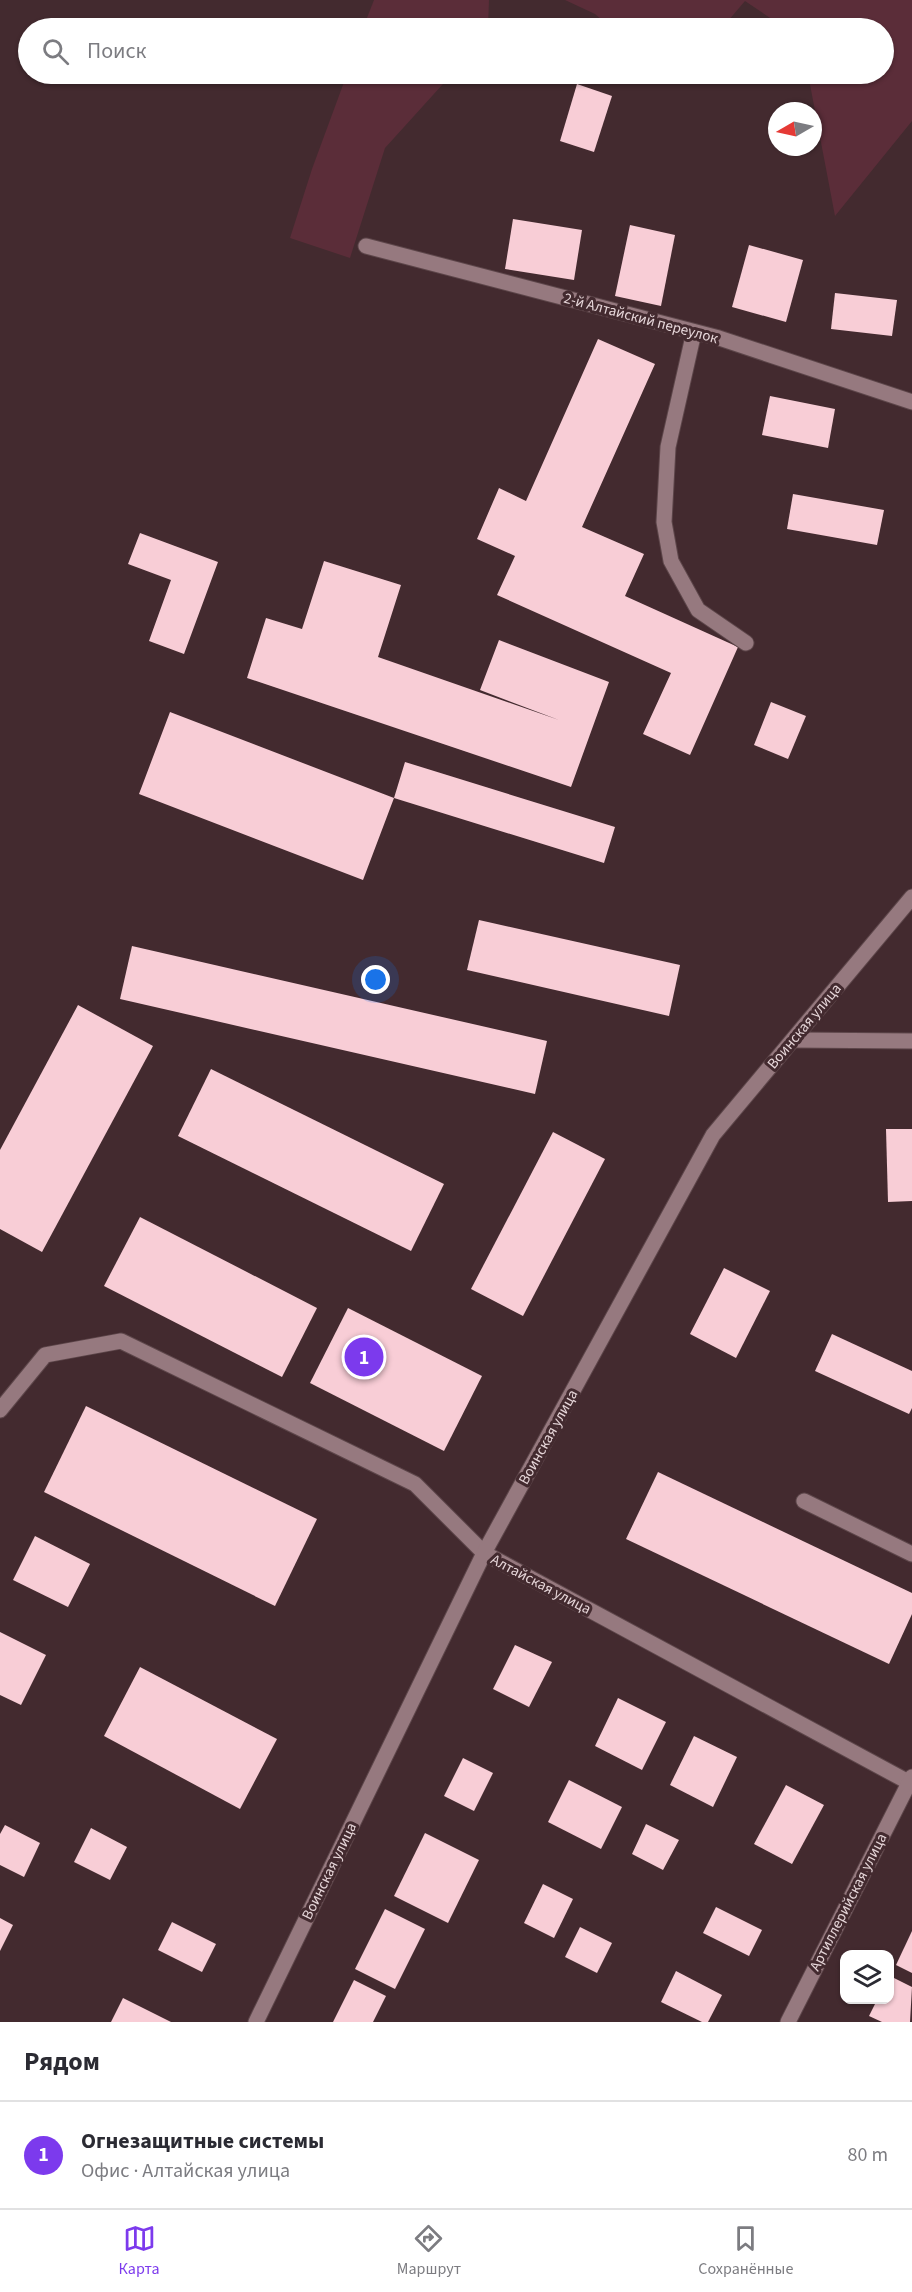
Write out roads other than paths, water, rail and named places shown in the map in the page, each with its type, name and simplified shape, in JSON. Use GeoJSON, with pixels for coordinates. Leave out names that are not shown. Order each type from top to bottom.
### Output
{"type":"FeatureCollection","features":[{"type":"Feature","properties":{"kind":"street","name":"2-й Алтайский переулок"},"geometry":{"type":"LineString","coordinates":[[366,246],[694,332],[912,402]]}},
{"type":"Feature","properties":{"kind":"street"},"geometry":{"type":"LineString","coordinates":[[694,332],[668,447],[664,522],[671,561],[698,610],[746,643]]}},
{"type":"Feature","properties":{"kind":"street","name":"Воинская улица"},"geometry":{"type":"LineString","coordinates":[[256,2022],[484,1553],[713,1135],[912,897]]}},
{"type":"Feature","properties":{"kind":"street"},"geometry":{"type":"LineString","coordinates":[[793,1040],[912,1041]]}},
{"type":"Feature","properties":{"kind":"street","name":"Алтайская улица"},"geometry":{"type":"LineString","coordinates":[[0,1410],[45,1354],[121,1341],[415,1484],[484,1553],[911,1781]]}},
{"type":"Feature","properties":{"kind":"street"},"geometry":{"type":"LineString","coordinates":[[804,1501],[912,1554]]}},
{"type":"Feature","properties":{"kind":"street","name":"Артиллерийская улица"},"geometry":{"type":"LineString","coordinates":[[788,2022],[911,1781]]}},
{"type":"Feature","properties":{"kind":"place","name":"Огнезащитные системы"},"geometry":{"type":"Point","coordinates":[364,1357]}}]}
